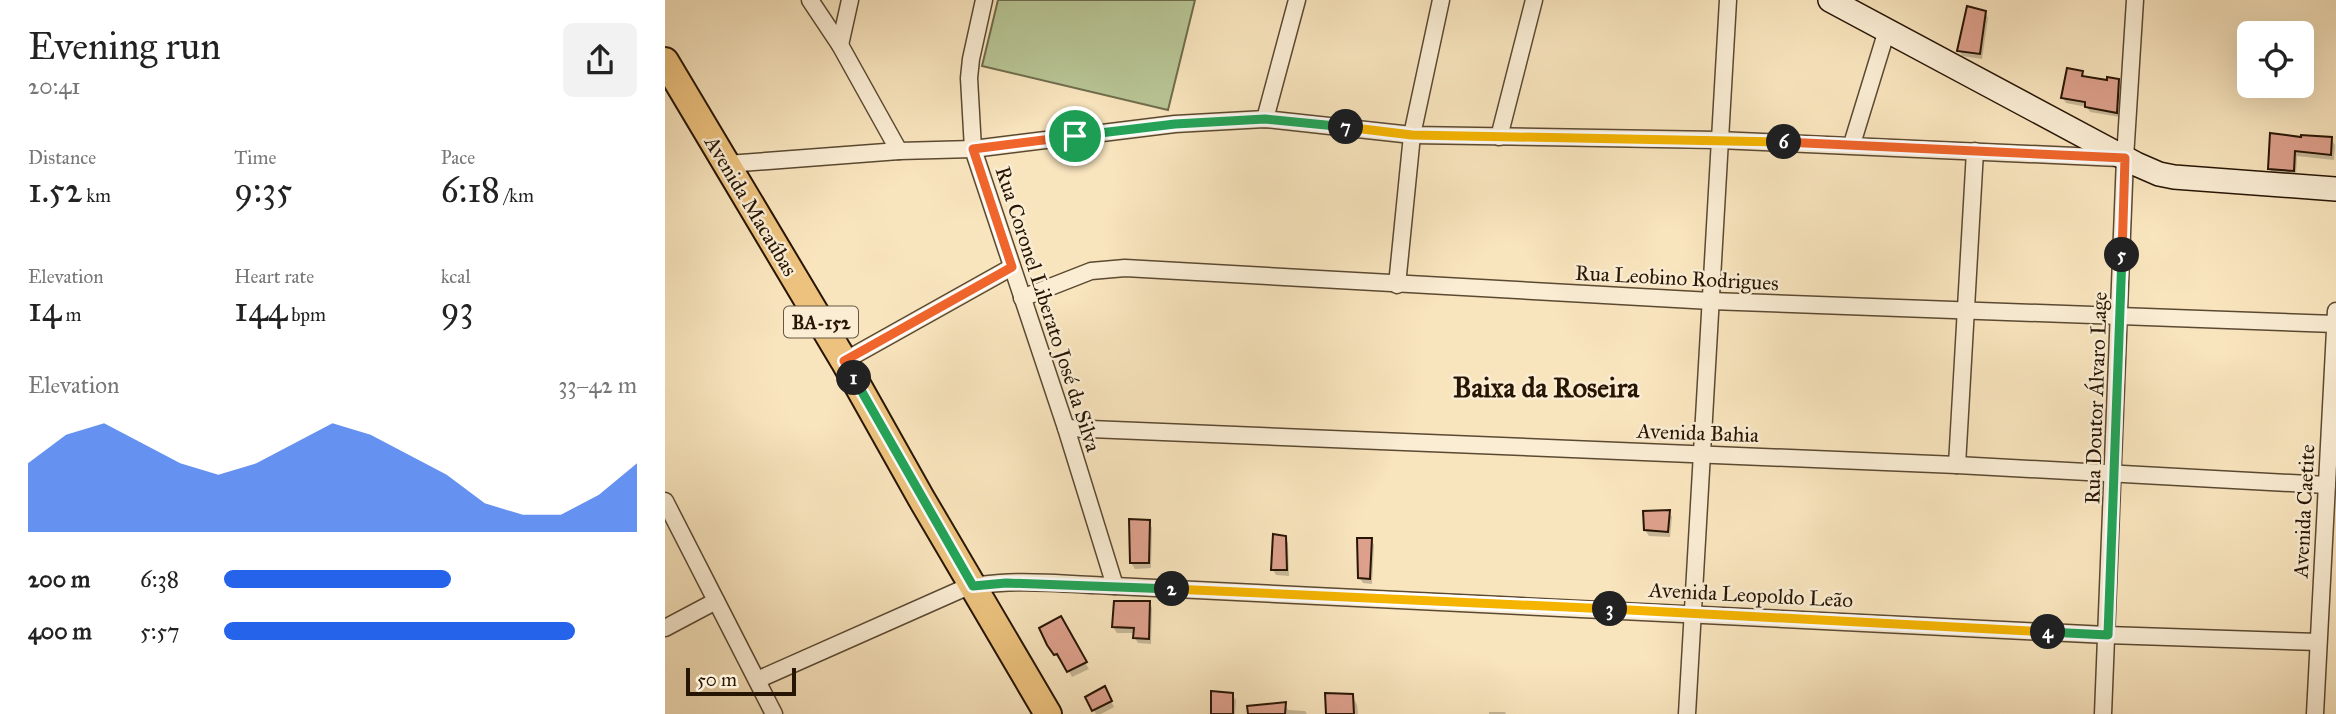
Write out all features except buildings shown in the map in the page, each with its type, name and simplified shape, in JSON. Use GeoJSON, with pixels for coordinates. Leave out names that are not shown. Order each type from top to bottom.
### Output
{"type":"FeatureCollection","features":[{"type":"Feature","properties":{"kind":"main road","name":"Avenida Macaúbas"},"geometry":{"type":"LineString","coordinates":[[669,75],[727,164],[844,361],[1048,714]]}},
{"type":"Feature","properties":{"kind":"street"},"geometry":{"type":"LineString","coordinates":[[810,0],[839,45],[899,151]]}},
{"type":"Feature","properties":{"kind":"street"},"geometry":{"type":"LineString","coordinates":[[839,45],[850,0]]}},
{"type":"Feature","properties":{"kind":"street","name":"Rua Coronel Liberato José da Silva"},"geometry":{"type":"LineString","coordinates":[[985,0],[969,78],[973,149],[1066,428],[1115,586]]}},
{"type":"Feature","properties":{"kind":"street"},"geometry":{"type":"LineString","coordinates":[[1265,119],[1297,0]]}},
{"type":"Feature","properties":{"kind":"street"},"geometry":{"type":"LineString","coordinates":[[1397,285],[1412,135],[1441,0]]}},
{"type":"Feature","properties":{"kind":"street"},"geometry":{"type":"LineString","coordinates":[[1499,137],[1534,0]]}},
{"type":"Feature","properties":{"kind":"street"},"geometry":{"type":"LineString","coordinates":[[1687,714],[1728,0]]}},
{"type":"Feature","properties":{"kind":"street"},"geometry":{"type":"LineString","coordinates":[[1830,0],[2159,174],[2336,190]]}},
{"type":"Feature","properties":{"kind":"street","name":"Rua Doutor Álvaro Lage"},"geometry":{"type":"LineString","coordinates":[[2103,714],[2125,158],[2135,0]]}},
{"type":"Feature","properties":{"kind":"street"},"geometry":{"type":"LineString","coordinates":[[1852,144],[1887,30]]}},
{"type":"Feature","properties":{"kind":"street"},"geometry":{"type":"LineString","coordinates":[[727,164],[899,151],[973,149],[1164,125],[1265,119],[1412,135],[1852,144],[2125,158]]}},
{"type":"Feature","properties":{"kind":"street"},"geometry":{"type":"LineString","coordinates":[[1957,465],[1975,151]]}},
{"type":"Feature","properties":{"kind":"street"},"geometry":{"type":"LineString","coordinates":[[844,361],[1012,267]]}},
{"type":"Feature","properties":{"kind":"street","name":"Rua Leobino Rodrigues"},"geometry":{"type":"LineString","coordinates":[[1022,298],[1091,271],[1116,269],[1711,302],[2335,324]]}},
{"type":"Feature","properties":{"kind":"street","name":"Avenida Caetite"},"geometry":{"type":"LineString","coordinates":[[2315,714],[2336,311]]}},
{"type":"Feature","properties":{"kind":"street","name":"Avenida Bahia"},"geometry":{"type":"LineString","coordinates":[[1066,428],[1957,465],[2327,485]]}},
{"type":"Feature","properties":{"kind":"street"},"geometry":{"type":"LineString","coordinates":[[665,500],[774,714]]}},
{"type":"Feature","properties":{"kind":"street","name":"Avenida Leopoldo Leão"},"geometry":{"type":"LineString","coordinates":[[757,680],[946,596],[973,586],[1006,583],[1693,613],[2108,635],[2318,642]]}},
{"type":"Feature","properties":{"kind":"street"},"geometry":{"type":"LineString","coordinates":[[665,628],[716,601]]}},
{"type":"Feature","properties":{"kind":"green space"},"geometry":{"type":"Polygon","coordinates":[[[998,0],[1195,0],[1168,110],[982,66],[998,0]]]}},
{"type":"Feature","properties":{"kind":"district","name":"Baixa da Roseira"},"geometry":{"type":"Point","coordinates":[1546,387]}},
{"type":"Feature","properties":{"kind":"route"},"geometry":{"type":"LineString","coordinates":[[1265,119],[1412,135],[1852,144],[2125,158],[2108,635],[1115,586],[1006,583],[973,586],[844,361],[1012,267],[973,149],[1075,136],[1175,124],[1265,119]]}}]}
